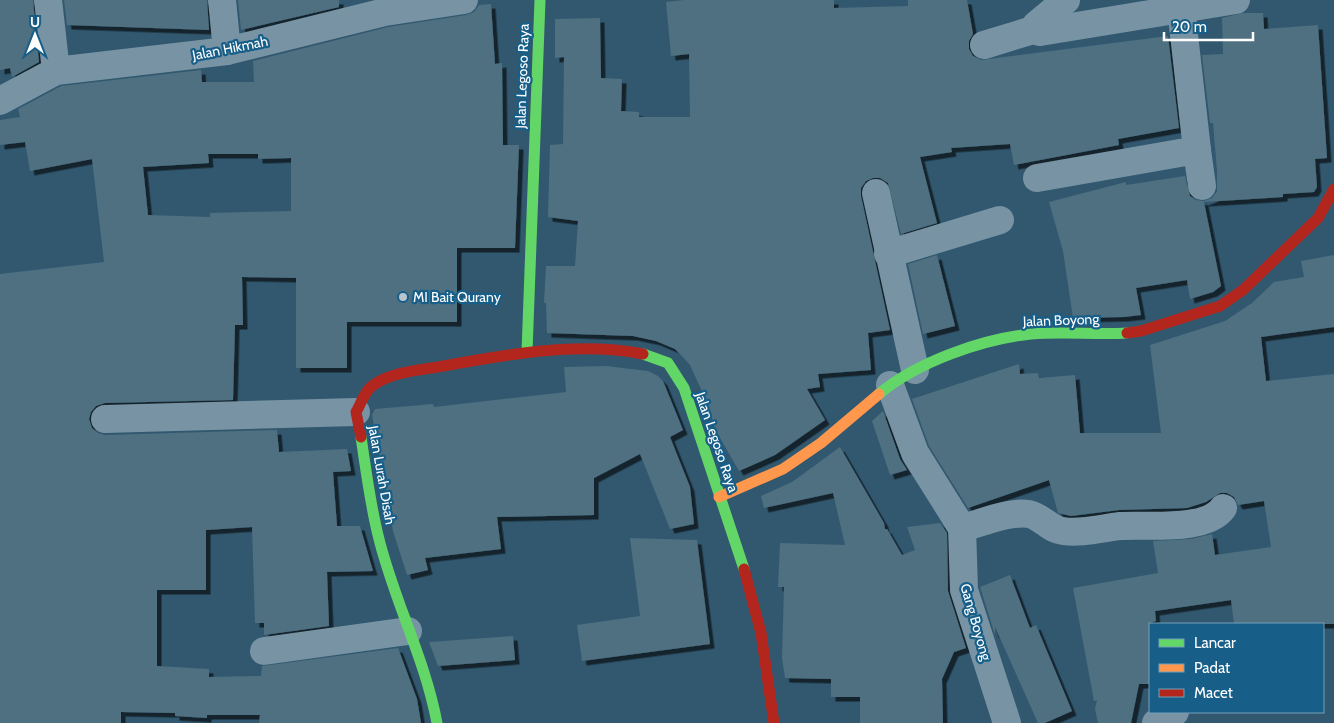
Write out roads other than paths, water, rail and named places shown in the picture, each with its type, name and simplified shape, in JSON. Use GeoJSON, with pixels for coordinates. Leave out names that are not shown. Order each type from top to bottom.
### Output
{"type":"FeatureCollection","features":[{"type":"Feature","properties":{"kind":"street"},"geometry":{"type":"LineString","coordinates":[[48,0],[56,71]]}},
{"type":"Feature","properties":{"kind":"street"},"geometry":{"type":"LineString","coordinates":[[222,0],[227,51]]}},
{"type":"Feature","properties":{"kind":"street","name":"Jalan Hikmah"},"geometry":{"type":"LineString","coordinates":[[0,101],[56,71],[227,51],[386,12],[464,0]]}},
{"type":"Feature","properties":{"kind":"street","name":"Jalan Legoso Raya"},"geometry":{"type":"LineString","coordinates":[[540,0],[527,352],[602,350],[654,356],[667,363],[676,372],[702,436],[719,497],[754,603],[771,688],[774,723]]}},
{"type":"Feature","properties":{"kind":"street"},"geometry":{"type":"LineString","coordinates":[[1034,30],[1036,24],[1066,0]]}},
{"type":"Feature","properties":{"kind":"street"},"geometry":{"type":"LineString","coordinates":[[984,45],[1034,30],[1040,32],[1197,4],[1236,0]]}},
{"type":"Feature","properties":{"kind":"street"},"geometry":{"type":"LineString","coordinates":[[1197,4],[1198,150],[1202,186]]}},
{"type":"Feature","properties":{"kind":"street"},"geometry":{"type":"LineString","coordinates":[[1037,178],[1198,150]]}},
{"type":"Feature","properties":{"kind":"street","name":"Jalan Boyong"},"geometry":{"type":"LineString","coordinates":[[719,497],[783,469],[821,443],[890,385],[916,370],[987,342],[1031,334],[1125,333],[1154,328],[1208,312],[1226,303],[1326,219],[1334,189]]}},
{"type":"Feature","properties":{"kind":"street"},"geometry":{"type":"LineString","coordinates":[[876,193],[888,254],[916,370]]}},
{"type":"Feature","properties":{"kind":"street"},"geometry":{"type":"LineString","coordinates":[[888,254],[1000,220]]}},
{"type":"Feature","properties":{"kind":"street","name":"Jalan Lurah Disah"},"geometry":{"type":"LineString","coordinates":[[437,723],[432,695],[408,631],[375,523],[356,412],[372,386],[398,374],[527,352]]}},
{"type":"Feature","properties":{"kind":"street","name":"Gang Boyong"},"geometry":{"type":"LineString","coordinates":[[890,385],[916,453],[962,528],[964,590],[1007,723]]}},
{"type":"Feature","properties":{"kind":"street"},"geometry":{"type":"LineString","coordinates":[[105,420],[356,412]]}},
{"type":"Feature","properties":{"kind":"street"},"geometry":{"type":"LineString","coordinates":[[962,528],[1015,514],[1031,514],[1062,532],[1122,526],[1159,526],[1198,522],[1216,515],[1223,508]]}},
{"type":"Feature","properties":{"kind":"street"},"geometry":{"type":"LineString","coordinates":[[264,651],[408,631]]}},
{"type":"Feature","properties":{"kind":"street"},"geometry":{"type":"LineString","coordinates":[[1156,723],[1174,713]]}},
{"type":"Feature","properties":{"kind":"place","name":"MI Bait Qurany"},"geometry":{"type":"Point","coordinates":[403,297]}}]}
